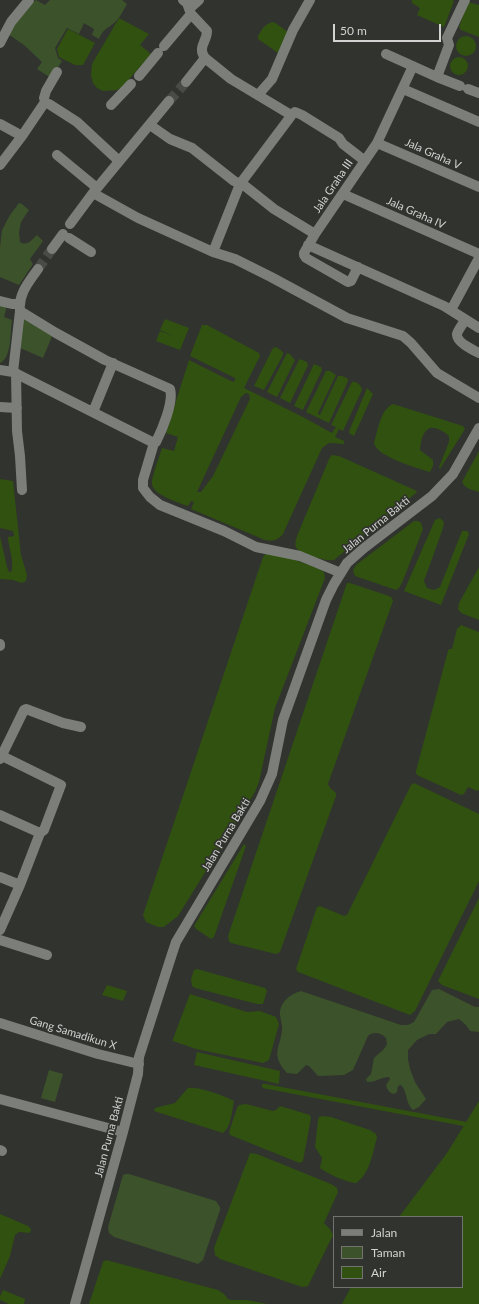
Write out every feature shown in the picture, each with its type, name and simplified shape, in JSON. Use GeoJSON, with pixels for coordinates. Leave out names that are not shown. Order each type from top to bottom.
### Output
{"type":"FeatureCollection","features":[{"type":"Feature","properties":{"kind":"street"},"geometry":{"type":"LineString","coordinates":[[0,43],[11,22],[30,0]]}},
{"type":"Feature","properties":{"kind":"street"},"geometry":{"type":"LineString","coordinates":[[183,0],[187,3],[190,11],[207,31],[202,49],[202,54],[205,58],[231,79],[291,115]]}},
{"type":"Feature","properties":{"kind":"street"},"geometry":{"type":"LineString","coordinates":[[139,76],[199,0]]}},
{"type":"Feature","properties":{"kind":"street"},"geometry":{"type":"LineString","coordinates":[[258,95],[272,79],[293,30],[310,0]]}},
{"type":"Feature","properties":{"kind":"street"},"geometry":{"type":"LineString","coordinates":[[438,77],[449,45],[447,38],[465,0]]}},
{"type":"Feature","properties":{"kind":"street"},"geometry":{"type":"LineString","coordinates":[[386,54],[479,93]]}},
{"type":"Feature","properties":{"kind":"street"},"geometry":{"type":"LineString","coordinates":[[186,82],[205,58]]}},
{"type":"Feature","properties":{"kind":"street","name":"Jala Graha III"},"geometry":{"type":"LineString","coordinates":[[308,245],[377,143],[413,66]]}},
{"type":"Feature","properties":{"kind":"street"},"geometry":{"type":"LineString","coordinates":[[0,165],[46,101],[46,91],[57,72]]}},
{"type":"Feature","properties":{"kind":"street"},"geometry":{"type":"LineString","coordinates":[[110,104],[131,84]]}},
{"type":"Feature","properties":{"kind":"street"},"geometry":{"type":"LineString","coordinates":[[403,89],[479,122]]}},
{"type":"Feature","properties":{"kind":"street"},"geometry":{"type":"LineString","coordinates":[[46,101],[77,122],[119,161]]}},
{"type":"Feature","properties":{"kind":"street"},"geometry":{"type":"LineString","coordinates":[[70,224],[95,190],[169,101]]}},
{"type":"Feature","properties":{"kind":"street"},"geometry":{"type":"LineString","coordinates":[[213,252],[240,184],[291,115],[295,112],[339,138],[343,144],[365,161]]}},
{"type":"Feature","properties":{"kind":"street"},"geometry":{"type":"LineString","coordinates":[[0,124],[22,136]]}},
{"type":"Feature","properties":{"kind":"street"},"geometry":{"type":"LineString","coordinates":[[150,124],[170,139],[192,148],[234,181],[245,186],[274,210],[315,234]]}},
{"type":"Feature","properties":{"kind":"street","name":"Jala Graha V"},"geometry":{"type":"LineString","coordinates":[[377,143],[479,187]]}},
{"type":"Feature","properties":{"kind":"street"},"geometry":{"type":"LineString","coordinates":[[57,155],[95,190],[138,218],[213,252],[241,262],[347,318],[403,336],[411,342],[437,373],[479,398]]}},
{"type":"Feature","properties":{"kind":"street","name":"Jala Graha IV"},"geometry":{"type":"LineString","coordinates":[[343,194],[479,254]]}},
{"type":"Feature","properties":{"kind":"street"},"geometry":{"type":"LineString","coordinates":[[52,249],[66,236],[91,252]]}},
{"type":"Feature","properties":{"kind":"street"},"geometry":{"type":"LineString","coordinates":[[358,267],[351,281],[348,282],[306,258],[304,255],[308,245],[358,267],[444,306],[479,328]]}},
{"type":"Feature","properties":{"kind":"street"},"geometry":{"type":"LineString","coordinates":[[451,310],[479,258]]}},
{"type":"Feature","properties":{"kind":"street"},"geometry":{"type":"LineString","coordinates":[[22,490],[14,373],[20,307],[25,288],[38,269]]}},
{"type":"Feature","properties":{"kind":"street"},"geometry":{"type":"LineString","coordinates":[[0,301],[20,307],[56,333],[113,363],[170,390],[171,396],[166,418],[157,440],[154,443],[143,480],[144,488],[150,497],[160,505],[224,531],[256,547],[300,556],[341,572]]}},
{"type":"Feature","properties":{"kind":"street"},"geometry":{"type":"LineString","coordinates":[[465,320],[457,334],[457,337],[459,341],[479,353]]}},
{"type":"Feature","properties":{"kind":"street"},"geometry":{"type":"LineString","coordinates":[[92,412],[113,363]]}},
{"type":"Feature","properties":{"kind":"street"},"geometry":{"type":"LineString","coordinates":[[0,370],[14,373],[154,443]]}},
{"type":"Feature","properties":{"kind":"street"},"geometry":{"type":"LineString","coordinates":[[0,407],[17,408]]}},
{"type":"Feature","properties":{"kind":"street","name":"Jalan Purna Bakti"},"geometry":{"type":"LineString","coordinates":[[75,1304],[123,1132],[138,1074],[139,1057],[176,942],[260,802],[267,787],[272,774],[283,720],[319,616],[334,584],[347,563],[364,548],[432,496],[449,479],[479,428]]}},
{"type":"Feature","properties":{"kind":"street"},"geometry":{"type":"LineString","coordinates":[[0,930],[20,885],[40,833],[44,830],[61,785],[0,757],[24,710],[26,709],[63,723],[81,727]]}},
{"type":"Feature","properties":{"kind":"street"},"geometry":{"type":"LineString","coordinates":[[0,816],[40,833]]}},
{"type":"Feature","properties":{"kind":"street"},"geometry":{"type":"LineString","coordinates":[[0,877],[20,885]]}},
{"type":"Feature","properties":{"kind":"street"},"geometry":{"type":"LineString","coordinates":[[0,940],[47,955]]}},
{"type":"Feature","properties":{"kind":"street","name":"Gang Samadikun X"},"geometry":{"type":"LineString","coordinates":[[0,1023],[98,1054],[139,1064]]}},
{"type":"Feature","properties":{"kind":"street"},"geometry":{"type":"LineString","coordinates":[[0,1099],[123,1132]]}},
{"type":"Feature","properties":{"kind":"green space"},"geometry":{"type":"Polygon","coordinates":[[[36,0],[45,5],[50,0],[122,0],[127,4],[118,19],[104,31],[99,39],[92,35],[94,29],[84,23],[79,34],[67,28],[55,48],[58,58],[62,61],[51,78],[37,69],[42,62],[24,45],[8,34],[23,10],[36,0]]]}},
{"type":"Feature","properties":{"kind":"green space"},"geometry":{"type":"Polygon","coordinates":[[[19,203],[29,210],[21,222],[19,232],[20,242],[25,244],[28,243],[37,235],[43,241],[30,259],[33,264],[19,285],[0,277],[0,247],[2,230],[10,215],[19,203]]]}},
{"type":"Feature","properties":{"kind":"green space"},"geometry":{"type":"Polygon","coordinates":[[[0,304],[7,305],[4,317],[12,320],[9,350],[7,356],[0,363],[0,304]]]}},
{"type":"Feature","properties":{"kind":"green space"},"geometry":{"type":"Polygon","coordinates":[[[22,316],[53,334],[43,358],[18,347],[22,316]]]}},
{"type":"Feature","properties":{"kind":"green space"},"geometry":{"type":"Polygon","coordinates":[[[439,989],[475,1007],[479,1007],[479,1032],[470,1031],[459,1019],[447,1022],[436,1034],[429,1034],[417,1040],[408,1050],[410,1069],[415,1082],[426,1099],[419,1107],[413,1110],[410,1107],[405,1091],[401,1085],[398,1086],[397,1092],[394,1094],[388,1091],[386,1085],[390,1079],[389,1077],[367,1082],[366,1079],[371,1074],[374,1058],[384,1049],[387,1044],[386,1038],[380,1034],[375,1033],[368,1036],[353,1070],[344,1075],[318,1076],[309,1066],[306,1065],[297,1074],[287,1073],[279,1061],[277,1052],[282,1028],[280,1011],[285,1001],[294,994],[301,991],[401,1025],[408,1025],[414,1022],[432,990],[439,989]]]}},
{"type":"Feature","properties":{"kind":"green space"},"geometry":{"type":"Polygon","coordinates":[[[49,1070],[63,1074],[55,1102],[41,1098],[49,1070]]]}},
{"type":"Feature","properties":{"kind":"green space"},"geometry":{"type":"Polygon","coordinates":[[[126,1174],[216,1201],[220,1207],[220,1210],[203,1260],[198,1264],[114,1237],[109,1233],[108,1227],[123,1175],[126,1174]]]}},
{"type":"Feature","properties":{"kind":"water"},"geometry":{"type":"Polygon","coordinates":[[[412,0],[454,1],[444,27],[417,15],[420,8],[412,3],[412,0]]]}},
{"type":"Feature","properties":{"kind":"water"},"geometry":{"type":"Polygon","coordinates":[[[468,2],[479,5],[479,37],[461,30],[459,27],[468,2]]]}},
{"type":"Feature","properties":{"kind":"water"},"geometry":{"type":"Polygon","coordinates":[[[119,18],[149,34],[140,45],[151,54],[124,85],[117,90],[103,91],[97,88],[93,83],[91,75],[92,64],[119,18]]]}},
{"type":"Feature","properties":{"kind":"water"},"geometry":{"type":"Polygon","coordinates":[[[274,22],[288,32],[278,53],[258,39],[258,36],[264,27],[274,22]]]}},
{"type":"Feature","properties":{"kind":"water"},"geometry":{"type":"Polygon","coordinates":[[[68,29],[95,43],[83,65],[75,65],[59,57],[57,49],[68,29]]]}},
{"type":"Feature","properties":{"kind":"water"},"geometry":{"type":"Polygon","coordinates":[[[466,36],[473,39],[476,46],[473,53],[466,56],[459,53],[456,46],[459,39],[466,36]]]}},
{"type":"Feature","properties":{"kind":"water"},"geometry":{"type":"Polygon","coordinates":[[[455,57],[463,57],[468,62],[466,73],[463,75],[455,75],[450,70],[450,62],[455,57]]]}},
{"type":"Feature","properties":{"kind":"water"},"geometry":{"type":"Polygon","coordinates":[[[165,319],[189,328],[180,350],[156,341],[160,331],[175,337],[160,330],[165,319]]]}},
{"type":"Feature","properties":{"kind":"water"},"geometry":{"type":"Polygon","coordinates":[[[202,325],[207,325],[259,353],[260,356],[244,388],[332,433],[336,427],[331,425],[352,382],[361,386],[362,390],[343,431],[339,429],[335,437],[344,441],[344,444],[329,443],[322,448],[283,534],[273,541],[265,540],[191,509],[194,502],[191,501],[188,506],[184,505],[161,495],[153,488],[153,477],[162,448],[174,451],[178,437],[166,433],[189,360],[233,382],[235,380],[235,378],[190,356],[202,325]],[[246,393],[241,397],[197,492],[201,492],[213,476],[250,399],[249,394],[246,393]]]}},
{"type":"Feature","properties":{"kind":"water"},"geometry":{"type":"Polygon","coordinates":[[[276,347],[283,352],[283,355],[264,390],[254,386],[273,348],[276,347]]]}},
{"type":"Feature","properties":{"kind":"water"},"geometry":{"type":"Polygon","coordinates":[[[287,353],[290,354],[295,360],[277,397],[267,392],[287,353]]]}},
{"type":"Feature","properties":{"kind":"water"},"geometry":{"type":"Polygon","coordinates":[[[300,359],[307,362],[308,365],[290,403],[280,398],[300,359]]]}},
{"type":"Feature","properties":{"kind":"water"},"geometry":{"type":"Polygon","coordinates":[[[314,364],[321,367],[322,370],[303,410],[294,406],[314,364]]]}},
{"type":"Feature","properties":{"kind":"water"},"geometry":{"type":"Polygon","coordinates":[[[326,371],[330,371],[336,375],[318,413],[319,415],[338,376],[347,378],[348,381],[329,423],[306,412],[326,371]]]}},
{"type":"Feature","properties":{"kind":"water"},"geometry":{"type":"Polygon","coordinates":[[[367,388],[373,394],[354,436],[349,433],[350,429],[367,388]]]}},
{"type":"Feature","properties":{"kind":"water"},"geometry":{"type":"Polygon","coordinates":[[[393,404],[463,426],[465,429],[440,469],[439,467],[449,442],[449,436],[443,431],[437,429],[428,429],[425,432],[421,442],[420,450],[433,460],[433,466],[430,472],[398,461],[382,453],[377,448],[374,443],[380,421],[385,411],[393,404]]]}},
{"type":"Feature","properties":{"kind":"water"},"geometry":{"type":"Polygon","coordinates":[[[479,451],[479,492],[467,488],[462,482],[479,451]]]}},
{"type":"Feature","properties":{"kind":"water"},"geometry":{"type":"Polygon","coordinates":[[[332,455],[339,456],[417,491],[334,560],[321,559],[304,553],[297,549],[295,544],[297,536],[332,455]]]}},
{"type":"Feature","properties":{"kind":"water"},"geometry":{"type":"Polygon","coordinates":[[[0,479],[13,481],[21,555],[27,575],[26,581],[22,583],[13,580],[0,579],[0,536],[7,567],[9,572],[11,572],[12,561],[8,537],[14,536],[13,531],[0,528],[0,479]]]}},
{"type":"Feature","properties":{"kind":"water"},"geometry":{"type":"Polygon","coordinates":[[[440,518],[444,522],[443,528],[424,581],[427,588],[434,590],[440,587],[462,531],[467,531],[469,534],[441,605],[404,591],[435,520],[440,518]]]}},
{"type":"Feature","properties":{"kind":"water"},"geometry":{"type":"Polygon","coordinates":[[[414,521],[421,523],[423,529],[399,588],[396,590],[355,576],[353,570],[356,565],[414,521]]]}},
{"type":"Feature","properties":{"kind":"water"},"geometry":{"type":"Polygon","coordinates":[[[270,551],[318,568],[324,572],[325,578],[275,708],[259,782],[255,792],[178,916],[164,927],[158,927],[146,922],[143,915],[263,557],[270,551]]]}},
{"type":"Feature","properties":{"kind":"water"},"geometry":{"type":"Polygon","coordinates":[[[479,567],[479,620],[461,613],[458,609],[459,603],[479,567]]]}},
{"type":"Feature","properties":{"kind":"water"},"geometry":{"type":"Polygon","coordinates":[[[347,583],[389,596],[393,601],[328,784],[336,793],[336,796],[280,952],[276,954],[231,943],[228,936],[347,583]]]}},
{"type":"Feature","properties":{"kind":"water"},"geometry":{"type":"Polygon","coordinates":[[[461,625],[479,632],[479,790],[477,791],[468,787],[464,794],[461,795],[419,776],[416,774],[416,771],[448,651],[449,649],[452,649],[457,629],[461,625]]]}},
{"type":"Feature","properties":{"kind":"water"},"geometry":{"type":"Polygon","coordinates":[[[414,783],[479,814],[479,881],[415,1011],[410,1015],[298,972],[296,969],[317,907],[320,906],[344,916],[347,915],[411,785],[414,783]]]}},
{"type":"Feature","properties":{"kind":"water"},"geometry":{"type":"Polygon","coordinates":[[[244,844],[246,846],[214,937],[211,939],[194,926],[244,844]]]}},
{"type":"Feature","properties":{"kind":"water"},"geometry":{"type":"Polygon","coordinates":[[[479,898],[479,999],[442,985],[438,981],[479,898]]]}},
{"type":"Feature","properties":{"kind":"water"},"geometry":{"type":"Polygon","coordinates":[[[197,969],[265,988],[267,991],[263,1004],[257,1004],[195,988],[192,986],[191,979],[194,970],[197,969]]]}},
{"type":"Feature","properties":{"kind":"water"},"geometry":{"type":"Polygon","coordinates":[[[107,985],[127,991],[123,1001],[102,995],[107,985]]]}},
{"type":"Feature","properties":{"kind":"water"},"geometry":{"type":"Polygon","coordinates":[[[190,994],[247,1012],[260,1011],[276,1017],[279,1024],[269,1060],[263,1063],[196,1049],[173,1041],[190,994]]]}},
{"type":"Feature","properties":{"kind":"water"},"geometry":{"type":"Polygon","coordinates":[[[197,1052],[280,1071],[279,1084],[194,1065],[197,1052]]]}},
{"type":"Feature","properties":{"kind":"water"},"geometry":{"type":"Polygon","coordinates":[[[188,1088],[205,1090],[234,1101],[228,1127],[223,1133],[154,1111],[155,1108],[175,1103],[188,1088]]]}},
{"type":"Feature","properties":{"kind":"water"},"geometry":{"type":"Polygon","coordinates":[[[479,1101],[479,1304],[342,1304],[350,1288],[463,1288],[463,1216],[400,1216],[447,1153],[479,1101]]]}},
{"type":"Feature","properties":{"kind":"water"},"geometry":{"type":"Polygon","coordinates":[[[246,1104],[273,1111],[280,1106],[310,1115],[311,1118],[303,1161],[300,1163],[297,1162],[230,1135],[229,1132],[237,1108],[239,1105],[246,1104]]]}},
{"type":"Feature","properties":{"kind":"water"},"geometry":{"type":"Polygon","coordinates":[[[319,1117],[331,1117],[370,1130],[376,1134],[377,1137],[368,1168],[361,1179],[356,1183],[337,1177],[320,1168],[322,1158],[315,1147],[318,1120],[319,1117]]]}},
{"type":"Feature","properties":{"kind":"water"},"geometry":{"type":"Polygon","coordinates":[[[250,1153],[257,1154],[331,1184],[337,1188],[338,1192],[324,1223],[333,1235],[308,1286],[302,1287],[220,1259],[215,1255],[214,1248],[250,1153]]]}},
{"type":"Feature","properties":{"kind":"water"},"geometry":{"type":"Polygon","coordinates":[[[0,1214],[28,1226],[31,1229],[30,1233],[19,1232],[15,1235],[10,1256],[0,1279],[0,1214]]]}},
{"type":"Feature","properties":{"kind":"water"},"geometry":{"type":"Polygon","coordinates":[[[106,1260],[218,1290],[231,1300],[247,1300],[267,1304],[89,1304],[103,1262],[106,1260]]]}},
{"type":"Feature","properties":{"kind":"water"},"geometry":{"type":"Polygon","coordinates":[[[3,1290],[25,1299],[24,1304],[9,1304],[0,1300],[3,1290]]]}},
{"type":"Feature","properties":{"kind":"waterway"},"geometry":{"type":"LineString","coordinates":[[264,1086],[465,1124]]}},
{"type":"Feature","properties":{"kind":"tunnel"},"geometry":{"type":"LineString","coordinates":[[169,101],[186,82]]}},
{"type":"Feature","properties":{"kind":"tunnel"},"geometry":{"type":"LineString","coordinates":[[38,269],[52,249]]}}]}
